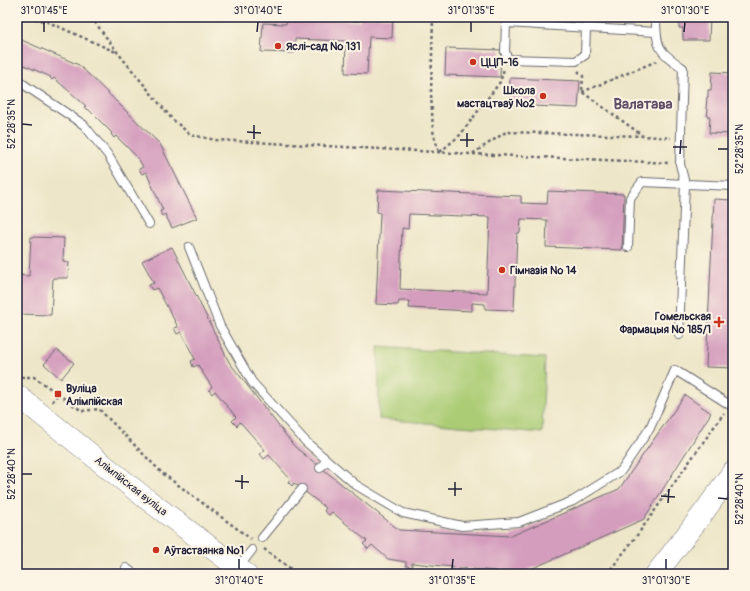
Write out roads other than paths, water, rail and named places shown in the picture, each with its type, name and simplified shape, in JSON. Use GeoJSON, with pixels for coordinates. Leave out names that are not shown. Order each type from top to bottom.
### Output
{"type":"FeatureCollection","features":[{"type":"Feature","properties":{"kind":"street","name":"Алімпійская вуліца"},"geometry":{"type":"LineString","coordinates":[[17,395],[144,497],[242,571]]}},
{"type":"Feature","properties":{"kind":"street"},"geometry":{"type":"LineString","coordinates":[[656,574],[704,512],[733,471]]}},
{"type":"Feature","properties":{"kind":"lane"},"geometry":{"type":"LineString","coordinates":[[656,17],[656,32],[659,49],[666,57],[683,68],[680,164],[685,184],[679,335]]}},
{"type":"Feature","properties":{"kind":"lane"},"geometry":{"type":"LineString","coordinates":[[586,28],[585,55],[576,61],[508,59],[505,52],[506,23],[656,32]]}},
{"type":"Feature","properties":{"kind":"lane"},"geometry":{"type":"LineString","coordinates":[[17,80],[84,125],[108,156],[149,224]]}},
{"type":"Feature","properties":{"kind":"lane"},"geometry":{"type":"LineString","coordinates":[[628,247],[630,198],[642,182],[733,186]]}},
{"type":"Feature","properties":{"kind":"lane"},"geometry":{"type":"LineString","coordinates":[[190,247],[220,326],[252,382],[306,442],[356,485],[403,513],[462,526],[519,522],[573,501],[622,472],[650,428],[675,370],[731,406]]}},
{"type":"Feature","properties":{"kind":"lane"},"geometry":{"type":"LineString","coordinates":[[320,468],[327,460]]}},
{"type":"Feature","properties":{"kind":"lane"},"geometry":{"type":"LineString","coordinates":[[242,571],[256,543],[302,489]]}},
{"type":"Feature","properties":{"kind":"lane"},"geometry":{"type":"LineString","coordinates":[[126,568],[134,574]]}},
{"type":"Feature","properties":{"kind":"place","name":"Яслі-сад № 131"},"geometry":{"type":"Point","coordinates":[278,46]}},
{"type":"Feature","properties":{"kind":"place","name":"ЦЦП-16"},"geometry":{"type":"Point","coordinates":[473,62]}},
{"type":"Feature","properties":{"kind":"place","name":"Школа мастацтваў №2"},"geometry":{"type":"Point","coordinates":[543,96]}},
{"type":"Feature","properties":{"kind":"place","name":"Гімназія № 14"},"geometry":{"type":"Point","coordinates":[502,270]}},
{"type":"Feature","properties":{"kind":"place","name":"Гомельская Фармацыя № 185/1"},"geometry":{"type":"Point","coordinates":[719,322]}},
{"type":"Feature","properties":{"kind":"place","name":"Вуліца Алімпійская"},"geometry":{"type":"Point","coordinates":[58,394]}},
{"type":"Feature","properties":{"kind":"place","name":"Аўтастаянка №1"},"geometry":{"type":"Point","coordinates":[156,550]}},
{"type":"Feature","properties":{"kind":"district","name":"Валатава"},"geometry":{"type":"Point","coordinates":[643,104]}}]}
